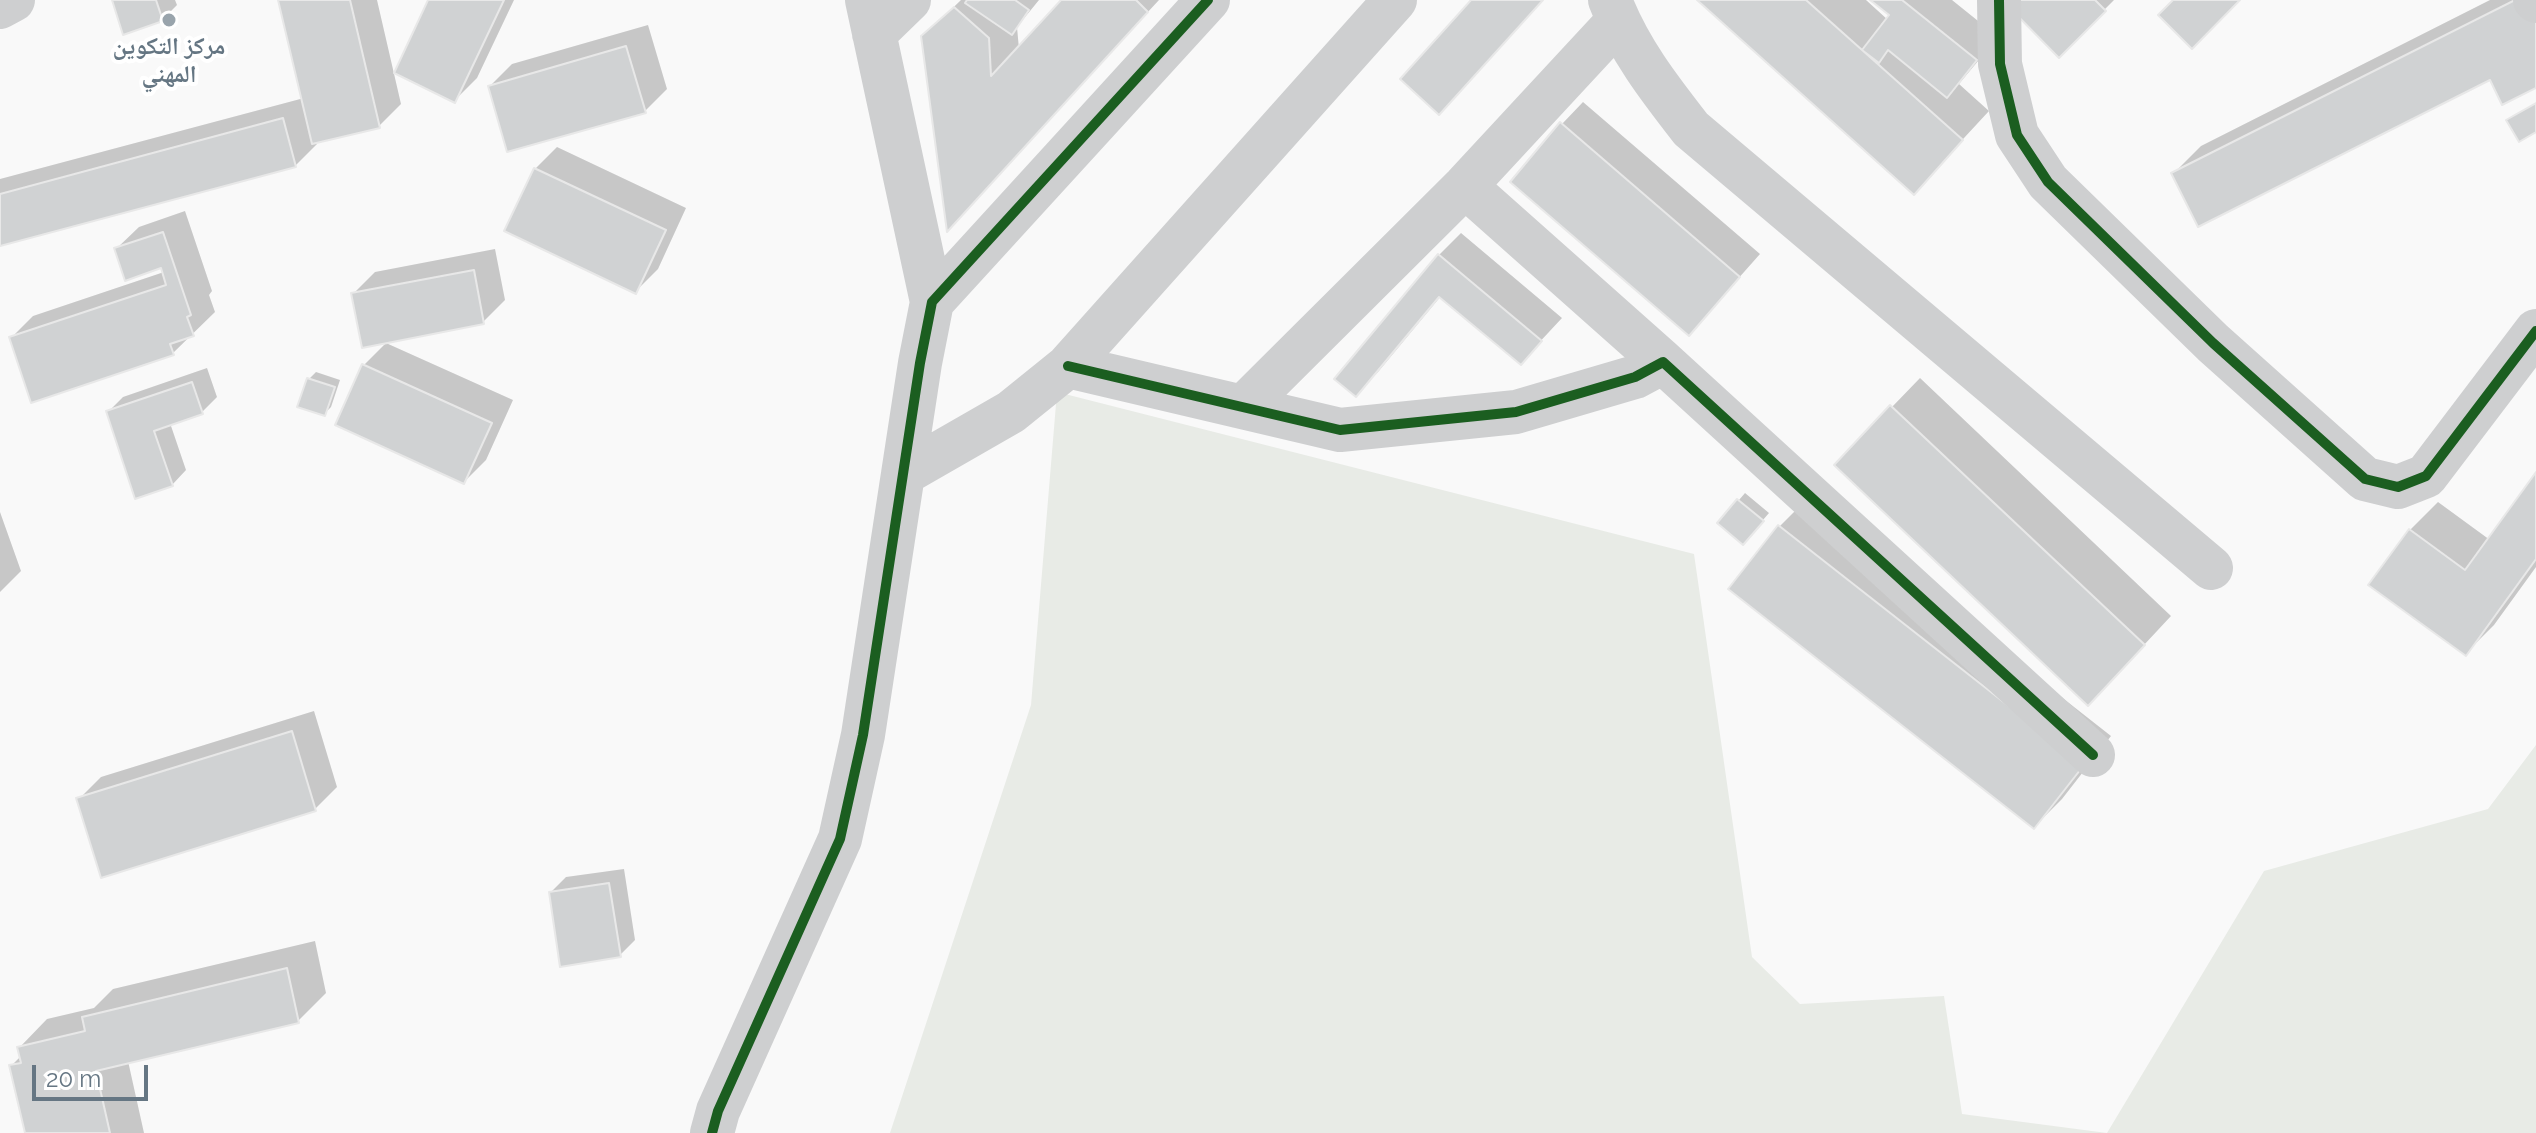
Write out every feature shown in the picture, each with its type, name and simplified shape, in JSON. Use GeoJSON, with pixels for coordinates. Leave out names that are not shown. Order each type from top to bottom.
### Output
{"type":"FeatureCollection","features":[{"type":"Feature","properties":{"kind":"street"},"geometry":{"type":"LineString","coordinates":[[0,7],[13,0]]}},
{"type":"Feature","properties":{"kind":"street"},"geometry":{"type":"LineString","coordinates":[[712,1133],[718,1111],[840,839],[863,735],[932,302],[870,17],[909,0]]}},
{"type":"Feature","properties":{"kind":"street"},"geometry":{"type":"LineString","coordinates":[[932,302],[1208,0]]}},
{"type":"Feature","properties":{"kind":"street"},"geometry":{"type":"LineString","coordinates":[[903,474],[1011,412],[1068,366],[1395,0]]}},
{"type":"Feature","properties":{"kind":"street"},"geometry":{"type":"LineString","coordinates":[[1999,0],[2000,64],[2017,135],[2048,182],[2213,343],[2365,479],[2398,487],[2426,476],[2536,331]]}},
{"type":"Feature","properties":{"kind":"street"},"geometry":{"type":"LineString","coordinates":[[1243,407],[1465,186],[1614,10],[1649,75],[1691,129],[2211,568]]}},
{"type":"Feature","properties":{"kind":"street"},"geometry":{"type":"LineString","coordinates":[[1465,186],[1663,362],[2093,755]]}},
{"type":"Feature","properties":{"kind":"street"},"geometry":{"type":"LineString","coordinates":[[1068,366],[1340,430],[1516,412],[1635,377],[1663,362]]}},
{"type":"Feature","properties":{"kind":"shaded area"},"geometry":{"type":"Polygon","coordinates":[[[1057,392],[1694,554],[1752,957],[1800,1004],[1944,996],[1962,1114],[2107,1133],[890,1133],[1031,705],[1057,392]]]}},
{"type":"Feature","properties":{"kind":"shaded area"},"geometry":{"type":"Polygon","coordinates":[[[2536,745],[2536,1133],[2107,1133],[2264,871],[2488,809],[2536,745]]]}},
{"type":"Feature","properties":{"kind":"building"},"geometry":{"type":"Polygon","coordinates":[[[112,0],[156,0],[163,21],[123,35],[112,0]]]}},
{"type":"Feature","properties":{"kind":"building"},"geometry":{"type":"Polygon","coordinates":[[[278,0],[350,0],[380,128],[312,144],[278,0]]]}},
{"type":"Feature","properties":{"kind":"building"},"geometry":{"type":"Polygon","coordinates":[[[428,0],[504,0],[455,103],[394,73],[428,0]]]}},
{"type":"Feature","properties":{"kind":"building"},"geometry":{"type":"Polygon","coordinates":[[[967,0],[1015,0],[1029,10],[1012,35],[965,3],[967,0]]]}},
{"type":"Feature","properties":{"kind":"building"},"geometry":{"type":"Polygon","coordinates":[[[1061,0],[1136,0],[1148,12],[947,232],[921,36],[954,7],[989,38],[991,76],[1061,0]]]}},
{"type":"Feature","properties":{"kind":"building"},"geometry":{"type":"Polygon","coordinates":[[[1471,0],[1543,0],[1439,115],[1400,79],[1471,0]]]}},
{"type":"Feature","properties":{"kind":"building"},"geometry":{"type":"Polygon","coordinates":[[[1697,0],[1806,0],[1963,140],[1914,195],[1697,0]]]}},
{"type":"Feature","properties":{"kind":"building"},"geometry":{"type":"Polygon","coordinates":[[[1870,0],[1902,0],[1977,60],[1947,98],[1888,50],[1879,63],[1862,50],[1889,15],[1870,0]]]}},
{"type":"Feature","properties":{"kind":"building"},"geometry":{"type":"Polygon","coordinates":[[[2002,0],[2095,0],[2106,11],[2059,58],[2002,0]]]}},
{"type":"Feature","properties":{"kind":"building"},"geometry":{"type":"Polygon","coordinates":[[[2173,0],[2240,0],[2192,49],[2158,15],[2173,0]]]}},
{"type":"Feature","properties":{"kind":"building"},"geometry":{"type":"Polygon","coordinates":[[[2515,0],[2536,7],[2536,88],[2502,105],[2490,80],[2198,227],[2171,173],[2515,0]]]}},
{"type":"Feature","properties":{"kind":"building"},"geometry":{"type":"Polygon","coordinates":[[[626,46],[646,113],[507,152],[488,86],[626,46]]]}},
{"type":"Feature","properties":{"kind":"building"},"geometry":{"type":"Polygon","coordinates":[[[2536,103],[2536,132],[2519,142],[2506,120],[2536,103]]]}},
{"type":"Feature","properties":{"kind":"building"},"geometry":{"type":"Polygon","coordinates":[[[283,118],[296,167],[0,246],[0,194],[283,118]]]}},
{"type":"Feature","properties":{"kind":"building"},"geometry":{"type":"Polygon","coordinates":[[[1560,122],[1740,277],[1689,336],[1510,182],[1560,122]]]}},
{"type":"Feature","properties":{"kind":"building"},"geometry":{"type":"Polygon","coordinates":[[[534,168],[666,230],[636,294],[504,231],[534,168]]]}},
{"type":"Feature","properties":{"kind":"building"},"geometry":{"type":"Polygon","coordinates":[[[163,232],[191,315],[187,317],[194,336],[170,344],[174,355],[31,403],[9,337],[166,285],[161,268],[125,281],[114,248],[163,232]]]}},
{"type":"Feature","properties":{"kind":"building"},"geometry":{"type":"Polygon","coordinates":[[[1438,254],[1542,341],[1521,365],[1439,297],[1356,397],[1334,379],[1438,254]]]}},
{"type":"Feature","properties":{"kind":"building"},"geometry":{"type":"Polygon","coordinates":[[[474,270],[484,324],[362,348],[351,293],[474,270]]]}},
{"type":"Feature","properties":{"kind":"building"},"geometry":{"type":"Polygon","coordinates":[[[362,364],[492,423],[464,484],[335,425],[362,364]]]}},
{"type":"Feature","properties":{"kind":"building"},"geometry":{"type":"Polygon","coordinates":[[[307,378],[335,387],[325,416],[297,407],[307,378]]]}},
{"type":"Feature","properties":{"kind":"building"},"geometry":{"type":"Polygon","coordinates":[[[192,382],[203,414],[154,431],[173,486],[135,499],[106,411],[192,382]]]}},
{"type":"Feature","properties":{"kind":"building"},"geometry":{"type":"Polygon","coordinates":[[[1890,405],[2145,645],[2088,706],[1834,465],[1890,405]]]}},
{"type":"Feature","properties":{"kind":"building"},"geometry":{"type":"Polygon","coordinates":[[[2536,472],[2536,559],[2466,656],[2368,585],[2409,529],[2465,570],[2536,472]]]}},
{"type":"Feature","properties":{"kind":"building"},"geometry":{"type":"Polygon","coordinates":[[[1737,499],[1764,521],[1743,545],[1717,523],[1737,499]]]}},
{"type":"Feature","properties":{"kind":"building"},"geometry":{"type":"Polygon","coordinates":[[[1778,525],[2084,765],[2034,829],[1728,589],[1778,525]]]}},
{"type":"Feature","properties":{"kind":"building"},"geometry":{"type":"Polygon","coordinates":[[[292,731],[316,811],[101,878],[76,798],[292,731]]]}},
{"type":"Feature","properties":{"kind":"building"},"geometry":{"type":"Polygon","coordinates":[[[609,883],[621,957],[560,967],[549,892],[609,883]]]}},
{"type":"Feature","properties":{"kind":"building"},"geometry":{"type":"Polygon","coordinates":[[[287,968],[299,1023],[96,1071],[110,1133],[25,1133],[9,1065],[21,1063],[17,1047],[85,1031],[82,1017],[287,968]]]}},
{"type":"Feature","properties":{"kind":"cycle path"},"geometry":{"type":"LineString","coordinates":[[712,1133],[718,1111],[840,839],[863,735],[932,302],[1208,0]]}},
{"type":"Feature","properties":{"kind":"cycle path"},"geometry":{"type":"LineString","coordinates":[[1999,0],[2000,64],[2017,135],[2048,182],[2213,343],[2365,479],[2398,487],[2426,476],[2536,331]]}},
{"type":"Feature","properties":{"kind":"cycle path"},"geometry":{"type":"LineString","coordinates":[[1068,366],[1340,430],[1516,412],[1635,377],[1663,362],[2093,755]]}},
{"type":"Feature","properties":{"kind":"place","name":"مركز التكوين المهني"},"geometry":{"type":"Point","coordinates":[169,20]}}]}
